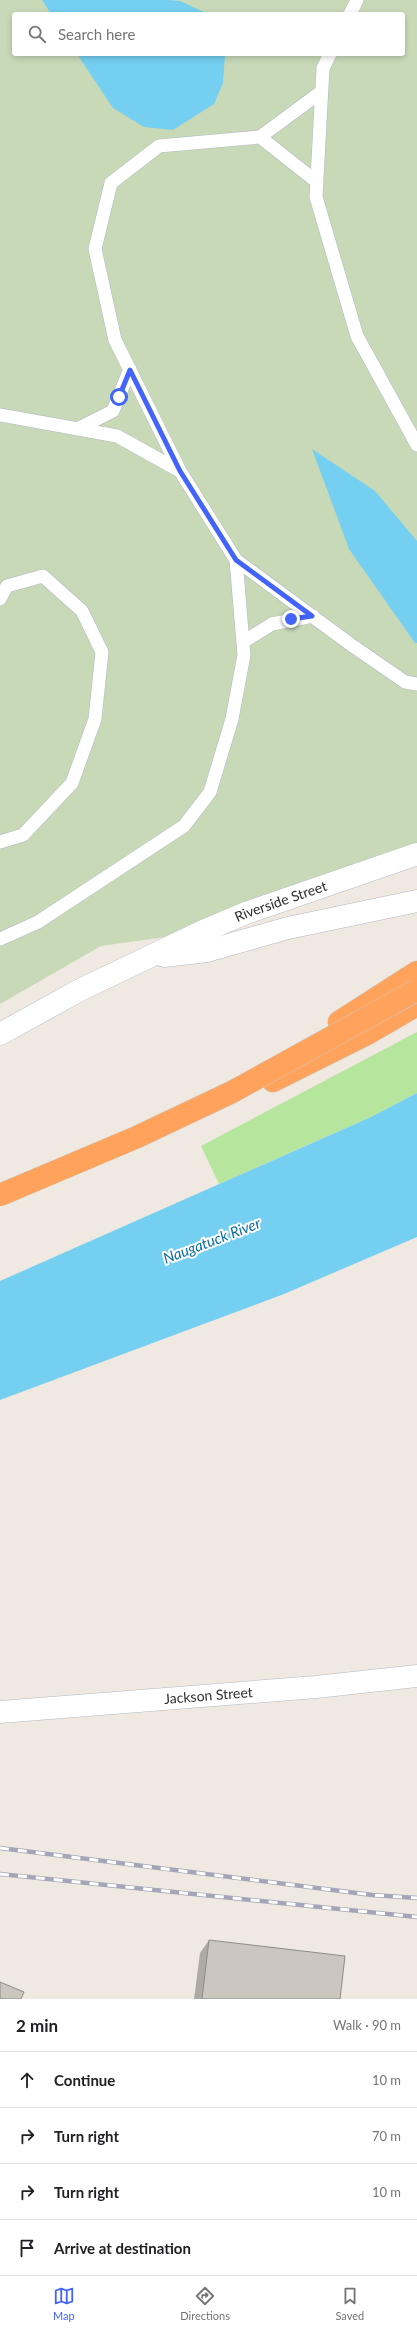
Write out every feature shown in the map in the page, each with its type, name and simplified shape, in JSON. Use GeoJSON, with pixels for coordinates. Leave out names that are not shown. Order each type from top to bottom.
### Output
{"type":"FeatureCollection","features":[{"type":"Feature","properties":{"kind":"highway"},"geometry":{"type":"LineString","coordinates":[[5,1192],[128,1136],[244,1077],[352,1014],[417,972]]}},
{"type":"Feature","properties":{"kind":"highway"},"geometry":{"type":"LineString","coordinates":[[5,1192],[137,1137],[232,1092],[417,990]]}},
{"type":"Feature","properties":{"kind":"highway"},"geometry":{"type":"LineString","coordinates":[[5,1192],[131,1145],[244,1095],[367,1034],[417,1005]]}},
{"type":"Feature","properties":{"kind":"street","name":"Riverside Street"},"geometry":{"type":"LineString","coordinates":[[0,1034],[80,990],[201,932],[246,913],[417,854]]}},
{"type":"Feature","properties":{"kind":"street","name":"Riverside Street"},"geometry":{"type":"LineString","coordinates":[[149,958],[206,951],[288,928],[417,901]]}},
{"type":"Feature","properties":{"kind":"street","name":"Jackson Street"},"geometry":{"type":"LineString","coordinates":[[0,1712],[316,1687],[417,1676]]}},
{"type":"Feature","properties":{"kind":"lane"},"geometry":{"type":"LineString","coordinates":[[351,12],[357,0]]}},
{"type":"Feature","properties":{"kind":"lane"},"geometry":{"type":"LineString","coordinates":[[329,56],[322,68],[316,197],[357,336],[417,444]]}},
{"type":"Feature","properties":{"kind":"lane"},"geometry":{"type":"LineString","coordinates":[[321,92],[260,137],[159,146],[112,183],[94,250],[115,340],[180,471],[236,560],[404,682],[417,684]]}},
{"type":"Feature","properties":{"kind":"lane"},"geometry":{"type":"LineString","coordinates":[[260,137],[317,182]]}},
{"type":"Feature","properties":{"kind":"lane"},"geometry":{"type":"LineString","coordinates":[[77,429],[113,411],[130,370]]}},
{"type":"Feature","properties":{"kind":"lane"},"geometry":{"type":"LineString","coordinates":[[0,415],[117,436],[180,471]]}},
{"type":"Feature","properties":{"kind":"lane"},"geometry":{"type":"LineString","coordinates":[[0,939],[38,922],[184,826],[210,792],[232,719],[244,655],[236,560]]}},
{"type":"Feature","properties":{"kind":"lane"},"geometry":{"type":"LineString","coordinates":[[0,599],[7,586],[43,576],[82,611],[102,652],[95,719],[72,784],[23,835],[0,842]]}},
{"type":"Feature","properties":{"kind":"lane"},"geometry":{"type":"LineString","coordinates":[[243,642],[272,624],[312,616]]}},
{"type":"Feature","properties":{"kind":"green space"},"geometry":{"type":"Polygon","coordinates":[[[0,0],[417,0],[417,854],[201,932],[101,946],[0,1004],[0,0]]]}},
{"type":"Feature","properties":{"kind":"green space"},"geometry":{"type":"Polygon","coordinates":[[[417,1032],[417,1093],[371,1117],[219,1184],[201,1146],[417,1032]]]}},
{"type":"Feature","properties":{"kind":"water"},"geometry":{"type":"Polygon","coordinates":[[[42,0],[167,0],[180,1],[204,12],[50,12],[42,0]]]}},
{"type":"Feature","properties":{"kind":"water"},"geometry":{"type":"Polygon","coordinates":[[[78,56],[225,56],[223,83],[214,104],[173,130],[144,127],[113,108],[78,56]]]}},
{"type":"Feature","properties":{"kind":"water"},"geometry":{"type":"Polygon","coordinates":[[[312,449],[375,491],[417,541],[417,643],[415,643],[349,549],[312,449]]]}},
{"type":"Feature","properties":{"kind":"water","name":"Naugatuck River"},"geometry":{"type":"Polygon","coordinates":[[[417,1093],[417,1237],[284,1294],[0,1400],[0,1281],[371,1117],[417,1093]]]}},
{"type":"Feature","properties":{"kind":"building"},"geometry":{"type":"Polygon","coordinates":[[[209,1940],[345,1956],[340,1999],[202,1999],[209,1940]]]}},
{"type":"Feature","properties":{"kind":"building"},"geometry":{"type":"Polygon","coordinates":[[[0,1982],[24,1992],[21,1999],[0,1999],[0,1982]]]}},
{"type":"Feature","properties":{"kind":"railway"},"geometry":{"type":"LineString","coordinates":[[0,1848],[372,1895],[417,1898]]}},
{"type":"Feature","properties":{"kind":"railway"},"geometry":{"type":"LineString","coordinates":[[0,1874],[417,1917]]}},
{"type":"Feature","properties":{"kind":"route"},"geometry":{"type":"LineString","coordinates":[[119,397],[130,370],[180,471],[236,560],[312,616],[291,619]]}}]}
